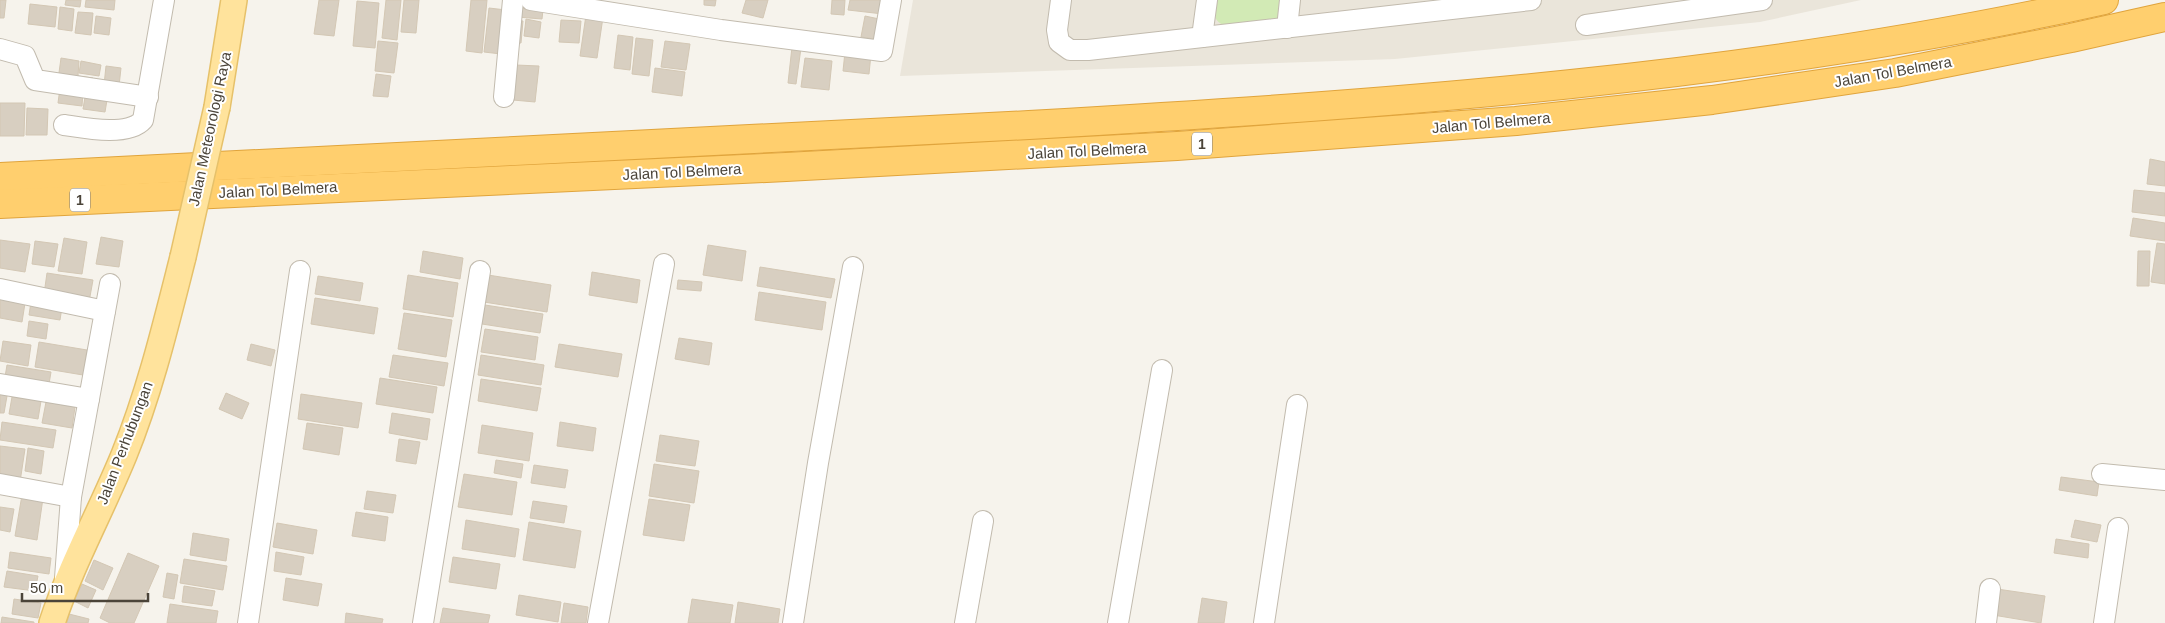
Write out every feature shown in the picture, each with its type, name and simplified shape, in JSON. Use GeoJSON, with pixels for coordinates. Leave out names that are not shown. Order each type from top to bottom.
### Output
{"type":"FeatureCollection","features":[{"type":"Feature","properties":{"kind":"highway","name":"Jalan Tol Belmera"},"geometry":{"type":"LineString","coordinates":[[0,177],[792,138],[1200,115],[1408,100],[1686,73],[1944,33],[2104,0]]}},
{"type":"Feature","properties":{"kind":"highway","name":"Jalan Tol Belmera"},"geometry":{"type":"LineString","coordinates":[[0,204],[854,164],[1177,146],[1469,125],[1703,101],[1839,82],[1982,56],[2165,17]]}},
{"type":"Feature","properties":{"kind":"main road","name":"Jalan Meteorologi Raya"},"geometry":{"type":"LineString","coordinates":[[183,257],[217,107],[234,0]]}},
{"type":"Feature","properties":{"kind":"main road","name":"Jalan Perhubungan"},"geometry":{"type":"LineString","coordinates":[[52,623],[65,581],[103,502],[141,410],[183,257]]}},
{"type":"Feature","properties":{"kind":"street"},"geometry":{"type":"LineString","coordinates":[[64,125],[112,130],[137,125],[145,116],[164,0]]}},
{"type":"Feature","properties":{"kind":"street"},"geometry":{"type":"LineString","coordinates":[[504,97],[513,0]]}},
{"type":"Feature","properties":{"kind":"street"},"geometry":{"type":"LineString","coordinates":[[531,0],[711,28],[882,51],[891,0]]}},
{"type":"Feature","properties":{"kind":"street"},"geometry":{"type":"LineString","coordinates":[[1062,0],[1057,30],[1059,42],[1070,50],[1088,50],[1286,28],[1440,5],[1531,0]]}},
{"type":"Feature","properties":{"kind":"street"},"geometry":{"type":"LineString","coordinates":[[1202,37],[1207,0]]}},
{"type":"Feature","properties":{"kind":"street"},"geometry":{"type":"LineString","coordinates":[[1286,28],[1290,0]]}},
{"type":"Feature","properties":{"kind":"street"},"geometry":{"type":"LineString","coordinates":[[1586,24],[1762,0]]}},
{"type":"Feature","properties":{"kind":"street"},"geometry":{"type":"LineString","coordinates":[[0,49],[25,56],[35,80],[148,97]]}},
{"type":"Feature","properties":{"kind":"street"},"geometry":{"type":"LineString","coordinates":[[598,623],[664,264]]}},
{"type":"Feature","properties":{"kind":"street"},"geometry":{"type":"LineString","coordinates":[[793,623],[818,463],[853,268]]}},
{"type":"Feature","properties":{"kind":"street"},"geometry":{"type":"LineString","coordinates":[[248,623],[300,271]]}},
{"type":"Feature","properties":{"kind":"street"},"geometry":{"type":"LineString","coordinates":[[423,623],[480,271]]}},
{"type":"Feature","properties":{"kind":"street"},"geometry":{"type":"LineString","coordinates":[[65,581],[71,497],[110,284]]}},
{"type":"Feature","properties":{"kind":"street"},"geometry":{"type":"LineString","coordinates":[[0,290],[105,311]]}},
{"type":"Feature","properties":{"kind":"street"},"geometry":{"type":"LineString","coordinates":[[1118,623],[1162,370]]}},
{"type":"Feature","properties":{"kind":"street"},"geometry":{"type":"LineString","coordinates":[[0,384],[89,399]]}},
{"type":"Feature","properties":{"kind":"street"},"geometry":{"type":"LineString","coordinates":[[1264,623],[1297,405]]}},
{"type":"Feature","properties":{"kind":"street"},"geometry":{"type":"LineString","coordinates":[[2102,474],[2165,480]]}},
{"type":"Feature","properties":{"kind":"street"},"geometry":{"type":"LineString","coordinates":[[0,484],[71,497]]}},
{"type":"Feature","properties":{"kind":"street"},"geometry":{"type":"LineString","coordinates":[[965,623],[983,521]]}},
{"type":"Feature","properties":{"kind":"street"},"geometry":{"type":"LineString","coordinates":[[2104,623],[2118,528]]}},
{"type":"Feature","properties":{"kind":"street"},"geometry":{"type":"LineString","coordinates":[[1986,623],[1990,589]]}},
{"type":"Feature","properties":{"kind":"shaded area"},"geometry":{"type":"Polygon","coordinates":[[[913,0],[1861,0],[1760,22],[1395,59],[900,76],[913,0]]]}},
{"type":"Feature","properties":{"kind":"green space"},"geometry":{"type":"Polygon","coordinates":[[[1215,0],[1282,0],[1278,18],[1223,25],[1214,15],[1215,0]]]}},
{"type":"Feature","properties":{"kind":"building"},"geometry":{"type":"Polygon","coordinates":[[[0,0],[6,0],[4,18],[0,18],[0,0]]]}},
{"type":"Feature","properties":{"kind":"building"},"geometry":{"type":"Polygon","coordinates":[[[66,0],[81,0],[80,7],[65,5],[66,0]]]}},
{"type":"Feature","properties":{"kind":"building"},"geometry":{"type":"Polygon","coordinates":[[[86,0],[115,0],[114,10],[85,7],[86,0]]]}},
{"type":"Feature","properties":{"kind":"building"},"geometry":{"type":"Polygon","coordinates":[[[319,0],[339,0],[334,36],[314,34],[319,0]]]}},
{"type":"Feature","properties":{"kind":"building"},"geometry":{"type":"Polygon","coordinates":[[[386,0],[401,0],[397,40],[382,38],[386,0]]]}},
{"type":"Feature","properties":{"kind":"building"},"geometry":{"type":"Polygon","coordinates":[[[404,0],[419,0],[416,33],[401,32],[404,0]]]}},
{"type":"Feature","properties":{"kind":"building"},"geometry":{"type":"Polygon","coordinates":[[[471,0],[487,0],[482,53],[466,51],[471,0]]]}},
{"type":"Feature","properties":{"kind":"building"},"geometry":{"type":"Polygon","coordinates":[[[704,0],[716,0],[715,6],[704,5],[704,0]]]}},
{"type":"Feature","properties":{"kind":"building"},"geometry":{"type":"Polygon","coordinates":[[[746,0],[768,0],[763,18],[742,13],[746,0]]]}},
{"type":"Feature","properties":{"kind":"building"},"geometry":{"type":"Polygon","coordinates":[[[832,0],[845,0],[844,15],[831,14],[832,0]]]}},
{"type":"Feature","properties":{"kind":"building"},"geometry":{"type":"Polygon","coordinates":[[[850,0],[885,0],[883,14],[848,10],[850,0]]]}},
{"type":"Feature","properties":{"kind":"building"},"geometry":{"type":"Polygon","coordinates":[[[357,1],[379,3],[375,48],[353,46],[357,1]]]}},
{"type":"Feature","properties":{"kind":"building"},"geometry":{"type":"Polygon","coordinates":[[[30,4],[57,7],[55,27],[28,24],[30,4]]]}},
{"type":"Feature","properties":{"kind":"building"},"geometry":{"type":"Polygon","coordinates":[[[60,7],[74,9],[72,31],[58,29],[60,7]]]}},
{"type":"Feature","properties":{"kind":"building"},"geometry":{"type":"Polygon","coordinates":[[[489,8],[506,10],[501,54],[484,52],[489,8]]]}},
{"type":"Feature","properties":{"kind":"building"},"geometry":{"type":"Polygon","coordinates":[[[518,8],[543,10],[542,19],[517,17],[518,8]]]}},
{"type":"Feature","properties":{"kind":"building"},"geometry":{"type":"Polygon","coordinates":[[[78,12],[93,13],[91,35],[75,33],[78,12]]]}},
{"type":"Feature","properties":{"kind":"building"},"geometry":{"type":"Polygon","coordinates":[[[586,15],[603,17],[597,58],[580,56],[586,15]]]}},
{"type":"Feature","properties":{"kind":"building"},"geometry":{"type":"Polygon","coordinates":[[[96,16],[111,18],[109,35],[94,33],[96,16]]]}},
{"type":"Feature","properties":{"kind":"building"},"geometry":{"type":"Polygon","coordinates":[[[865,16],[884,20],[880,40],[861,37],[865,16]]]}},
{"type":"Feature","properties":{"kind":"building"},"geometry":{"type":"Polygon","coordinates":[[[526,19],[541,22],[539,38],[524,36],[526,19]]]}},
{"type":"Feature","properties":{"kind":"building"},"geometry":{"type":"Polygon","coordinates":[[[513,20],[523,21],[521,43],[512,43],[513,20]]]}},
{"type":"Feature","properties":{"kind":"building"},"geometry":{"type":"Polygon","coordinates":[[[561,20],[581,21],[579,43],[559,42],[561,20]]]}},
{"type":"Feature","properties":{"kind":"building"},"geometry":{"type":"Polygon","coordinates":[[[618,35],[633,37],[630,70],[614,68],[618,35]]]}},
{"type":"Feature","properties":{"kind":"building"},"geometry":{"type":"Polygon","coordinates":[[[636,38],[653,40],[649,76],[632,74],[636,38]]]}},
{"type":"Feature","properties":{"kind":"building"},"geometry":{"type":"Polygon","coordinates":[[[378,41],[398,43],[394,73],[375,71],[378,41]]]}},
{"type":"Feature","properties":{"kind":"building"},"geometry":{"type":"Polygon","coordinates":[[[665,41],[690,44],[686,70],[661,67],[665,41]]]}},
{"type":"Feature","properties":{"kind":"building"},"geometry":{"type":"Polygon","coordinates":[[[792,47],[801,48],[796,84],[788,83],[792,47]]]}},
{"type":"Feature","properties":{"kind":"building"},"geometry":{"type":"Polygon","coordinates":[[[845,52],[871,54],[869,74],[843,71],[845,52]]]}},
{"type":"Feature","properties":{"kind":"building"},"geometry":{"type":"Polygon","coordinates":[[[61,58],[79,61],[78,76],[93,78],[92,85],[58,80],[61,58]]]}},
{"type":"Feature","properties":{"kind":"building"},"geometry":{"type":"Polygon","coordinates":[[[805,58],[832,61],[829,90],[801,87],[805,58]]]}},
{"type":"Feature","properties":{"kind":"building"},"geometry":{"type":"Polygon","coordinates":[[[81,61],[101,65],[99,76],[79,73],[81,61]]]}},
{"type":"Feature","properties":{"kind":"building"},"geometry":{"type":"Polygon","coordinates":[[[516,65],[539,66],[535,102],[513,100],[516,65]]]}},
{"type":"Feature","properties":{"kind":"building"},"geometry":{"type":"Polygon","coordinates":[[[106,66],[121,68],[119,86],[104,85],[106,66]]]}},
{"type":"Feature","properties":{"kind":"building"},"geometry":{"type":"Polygon","coordinates":[[[655,68],[685,72],[682,96],[652,92],[655,68]]]}},
{"type":"Feature","properties":{"kind":"building"},"geometry":{"type":"Polygon","coordinates":[[[376,74],[391,76],[388,97],[373,96],[376,74]]]}},
{"type":"Feature","properties":{"kind":"building"},"geometry":{"type":"Polygon","coordinates":[[[60,88],[83,91],[82,106],[58,103],[60,88]]]}},
{"type":"Feature","properties":{"kind":"building"},"geometry":{"type":"Polygon","coordinates":[[[86,91],[108,94],[105,112],[83,109],[86,91]]]}},
{"type":"Feature","properties":{"kind":"building"},"geometry":{"type":"Polygon","coordinates":[[[0,103],[25,103],[24,136],[0,136],[0,103]]]}},
{"type":"Feature","properties":{"kind":"building"},"geometry":{"type":"Polygon","coordinates":[[[27,108],[48,109],[47,135],[26,135],[27,108]]]}},
{"type":"Feature","properties":{"kind":"building"},"geometry":{"type":"Polygon","coordinates":[[[2150,159],[2165,162],[2165,186],[2147,184],[2150,159]]]}},
{"type":"Feature","properties":{"kind":"building"},"geometry":{"type":"Polygon","coordinates":[[[2134,190],[2165,193],[2165,216],[2132,212],[2134,190]]]}},
{"type":"Feature","properties":{"kind":"building"},"geometry":{"type":"Polygon","coordinates":[[[2133,218],[2165,223],[2165,241],[2130,236],[2133,218]]]}},
{"type":"Feature","properties":{"kind":"building"},"geometry":{"type":"Polygon","coordinates":[[[101,237],[123,241],[119,267],[96,264],[101,237]]]}},
{"type":"Feature","properties":{"kind":"building"},"geometry":{"type":"Polygon","coordinates":[[[64,238],[87,242],[82,274],[58,271],[64,238]]]}},
{"type":"Feature","properties":{"kind":"building"},"geometry":{"type":"Polygon","coordinates":[[[0,240],[30,244],[25,272],[0,268],[0,240]]]}},
{"type":"Feature","properties":{"kind":"building"},"geometry":{"type":"Polygon","coordinates":[[[35,241],[58,244],[54,267],[32,264],[35,241]]]}},
{"type":"Feature","properties":{"kind":"building"},"geometry":{"type":"Polygon","coordinates":[[[2157,243],[2165,244],[2165,284],[2151,282],[2157,243]]]}},
{"type":"Feature","properties":{"kind":"building"},"geometry":{"type":"Polygon","coordinates":[[[708,245],[746,251],[742,281],[703,275],[708,245]]]}},
{"type":"Feature","properties":{"kind":"building"},"geometry":{"type":"Polygon","coordinates":[[[423,251],[463,258],[460,279],[420,272],[423,251]]]}},
{"type":"Feature","properties":{"kind":"building"},"geometry":{"type":"Polygon","coordinates":[[[2138,251],[2150,251],[2149,286],[2137,286],[2138,251]]]}},
{"type":"Feature","properties":{"kind":"building"},"geometry":{"type":"Polygon","coordinates":[[[760,267],[835,279],[831,298],[757,286],[760,267]]]}},
{"type":"Feature","properties":{"kind":"building"},"geometry":{"type":"Polygon","coordinates":[[[592,272],[640,280],[637,303],[589,295],[592,272]]]}},
{"type":"Feature","properties":{"kind":"building"},"geometry":{"type":"Polygon","coordinates":[[[47,273],[93,280],[89,302],[44,294],[47,273]]]}},
{"type":"Feature","properties":{"kind":"building"},"geometry":{"type":"Polygon","coordinates":[[[408,275],[458,283],[453,317],[403,309],[408,275]]]}},
{"type":"Feature","properties":{"kind":"building"},"geometry":{"type":"Polygon","coordinates":[[[488,275],[551,285],[547,312],[484,302],[488,275]]]}},
{"type":"Feature","properties":{"kind":"building"},"geometry":{"type":"Polygon","coordinates":[[[318,276],[363,283],[360,301],[315,294],[318,276]]]}},
{"type":"Feature","properties":{"kind":"building"},"geometry":{"type":"Polygon","coordinates":[[[678,280],[702,282],[701,291],[677,289],[678,280]]]}},
{"type":"Feature","properties":{"kind":"building"},"geometry":{"type":"Polygon","coordinates":[[[759,292],[826,302],[822,330],[755,320],[759,292]]]}},
{"type":"Feature","properties":{"kind":"building"},"geometry":{"type":"Polygon","coordinates":[[[0,293],[26,297],[22,322],[0,318],[0,293]]]}},
{"type":"Feature","properties":{"kind":"building"},"geometry":{"type":"Polygon","coordinates":[[[315,298],[378,308],[374,334],[311,324],[315,298]]]}},
{"type":"Feature","properties":{"kind":"building"},"geometry":{"type":"Polygon","coordinates":[[[31,302],[62,307],[60,320],[29,315],[31,302]]]}},
{"type":"Feature","properties":{"kind":"building"},"geometry":{"type":"Polygon","coordinates":[[[485,305],[543,314],[540,333],[482,324],[485,305]]]}},
{"type":"Feature","properties":{"kind":"building"},"geometry":{"type":"Polygon","coordinates":[[[404,313],[452,320],[446,357],[398,349],[404,313]]]}},
{"type":"Feature","properties":{"kind":"building"},"geometry":{"type":"Polygon","coordinates":[[[29,321],[48,324],[46,339],[27,336],[29,321]]]}},
{"type":"Feature","properties":{"kind":"building"},"geometry":{"type":"Polygon","coordinates":[[[485,329],[538,337],[535,360],[481,352],[485,329]]]}},
{"type":"Feature","properties":{"kind":"building"},"geometry":{"type":"Polygon","coordinates":[[[679,338],[712,343],[709,365],[675,359],[679,338]]]}},
{"type":"Feature","properties":{"kind":"building"},"geometry":{"type":"Polygon","coordinates":[[[3,341],[31,345],[28,366],[0,361],[3,341]]]}},
{"type":"Feature","properties":{"kind":"building"},"geometry":{"type":"Polygon","coordinates":[[[39,342],[87,350],[83,375],[35,367],[39,342]]]}},
{"type":"Feature","properties":{"kind":"building"},"geometry":{"type":"Polygon","coordinates":[[[251,344],[275,350],[271,366],[247,360],[251,344]]]}},
{"type":"Feature","properties":{"kind":"building"},"geometry":{"type":"Polygon","coordinates":[[[559,344],[622,354],[618,377],[555,367],[559,344]]]}},
{"type":"Feature","properties":{"kind":"building"},"geometry":{"type":"Polygon","coordinates":[[[393,355],[448,363],[444,386],[389,377],[393,355]]]}},
{"type":"Feature","properties":{"kind":"building"},"geometry":{"type":"Polygon","coordinates":[[[481,355],[544,365],[541,385],[478,375],[481,355]]]}},
{"type":"Feature","properties":{"kind":"building"},"geometry":{"type":"Polygon","coordinates":[[[7,365],[51,372],[48,390],[4,383],[7,365]]]}},
{"type":"Feature","properties":{"kind":"building"},"geometry":{"type":"Polygon","coordinates":[[[380,378],[437,387],[433,413],[376,404],[380,378]]]}},
{"type":"Feature","properties":{"kind":"building"},"geometry":{"type":"Polygon","coordinates":[[[481,379],[541,388],[537,411],[478,401],[481,379]]]}},
{"type":"Feature","properties":{"kind":"building"},"geometry":{"type":"Polygon","coordinates":[[[226,393],[249,403],[242,419],[219,409],[226,393]]]}},
{"type":"Feature","properties":{"kind":"building"},"geometry":{"type":"Polygon","coordinates":[[[0,394],[7,396],[4,413],[0,413],[0,394]]]}},
{"type":"Feature","properties":{"kind":"building"},"geometry":{"type":"Polygon","coordinates":[[[301,394],[362,403],[358,428],[298,419],[301,394]]]}},
{"type":"Feature","properties":{"kind":"building"},"geometry":{"type":"Polygon","coordinates":[[[12,397],[41,401],[38,419],[9,414],[12,397]]]}},
{"type":"Feature","properties":{"kind":"building"},"geometry":{"type":"Polygon","coordinates":[[[46,402],[75,407],[72,428],[42,423],[46,402]]]}},
{"type":"Feature","properties":{"kind":"building"},"geometry":{"type":"Polygon","coordinates":[[[392,413],[430,419],[427,440],[389,433],[392,413]]]}},
{"type":"Feature","properties":{"kind":"building"},"geometry":{"type":"Polygon","coordinates":[[[2,422],[56,430],[53,448],[0,440],[2,422]]]}},
{"type":"Feature","properties":{"kind":"building"},"geometry":{"type":"Polygon","coordinates":[[[560,422],[596,428],[593,451],[557,446],[560,422]]]}},
{"type":"Feature","properties":{"kind":"building"},"geometry":{"type":"Polygon","coordinates":[[[307,423],[343,428],[339,455],[303,449],[307,423]]]}},
{"type":"Feature","properties":{"kind":"building"},"geometry":{"type":"Polygon","coordinates":[[[482,425],[533,433],[529,461],[478,453],[482,425]]]}},
{"type":"Feature","properties":{"kind":"building"},"geometry":{"type":"Polygon","coordinates":[[[660,435],[699,441],[695,466],[656,461],[660,435]]]}},
{"type":"Feature","properties":{"kind":"building"},"geometry":{"type":"Polygon","coordinates":[[[399,439],[420,442],[416,464],[396,461],[399,439]]]}},
{"type":"Feature","properties":{"kind":"building"},"geometry":{"type":"Polygon","coordinates":[[[0,446],[25,449],[20,482],[0,479],[0,446]]]}},
{"type":"Feature","properties":{"kind":"building"},"geometry":{"type":"Polygon","coordinates":[[[28,448],[44,451],[41,474],[25,471],[28,448]]]}},
{"type":"Feature","properties":{"kind":"building"},"geometry":{"type":"Polygon","coordinates":[[[496,460],[523,464],[521,478],[494,473],[496,460]]]}},
{"type":"Feature","properties":{"kind":"building"},"geometry":{"type":"Polygon","coordinates":[[[654,464],[699,471],[694,503],[649,496],[654,464]]]}},
{"type":"Feature","properties":{"kind":"building"},"geometry":{"type":"Polygon","coordinates":[[[534,465],[568,470],[565,488],[531,483],[534,465]]]}},
{"type":"Feature","properties":{"kind":"building"},"geometry":{"type":"Polygon","coordinates":[[[464,474],[517,482],[512,515],[458,507],[464,474]]]}},
{"type":"Feature","properties":{"kind":"building"},"geometry":{"type":"Polygon","coordinates":[[[2061,477],[2099,482],[2097,496],[2059,490],[2061,477]]]}},
{"type":"Feature","properties":{"kind":"building"},"geometry":{"type":"Polygon","coordinates":[[[367,491],[396,495],[393,513],[364,509],[367,491]]]}},
{"type":"Feature","properties":{"kind":"building"},"geometry":{"type":"Polygon","coordinates":[[[22,495],[43,498],[37,540],[15,536],[22,495]]]}},
{"type":"Feature","properties":{"kind":"building"},"geometry":{"type":"Polygon","coordinates":[[[649,499],[690,505],[684,541],[643,535],[649,499]]]}},
{"type":"Feature","properties":{"kind":"building"},"geometry":{"type":"Polygon","coordinates":[[[533,501],[567,506],[564,523],[530,518],[533,501]]]}},
{"type":"Feature","properties":{"kind":"building"},"geometry":{"type":"Polygon","coordinates":[[[0,507],[14,509],[10,532],[0,530],[0,507]]]}},
{"type":"Feature","properties":{"kind":"building"},"geometry":{"type":"Polygon","coordinates":[[[356,512],[388,517],[385,541],[352,536],[356,512]]]}},
{"type":"Feature","properties":{"kind":"building"},"geometry":{"type":"Polygon","coordinates":[[[466,520],[519,529],[515,557],[462,549],[466,520]]]}},
{"type":"Feature","properties":{"kind":"building"},"geometry":{"type":"Polygon","coordinates":[[[2075,520],[2101,525],[2097,542],[2071,537],[2075,520]]]}},
{"type":"Feature","properties":{"kind":"building"},"geometry":{"type":"Polygon","coordinates":[[[529,522],[581,531],[575,568],[523,560],[529,522]]]}},
{"type":"Feature","properties":{"kind":"building"},"geometry":{"type":"Polygon","coordinates":[[[277,523],[317,530],[313,554],[273,547],[277,523]]]}},
{"type":"Feature","properties":{"kind":"building"},"geometry":{"type":"Polygon","coordinates":[[[193,533],[229,539],[226,561],[190,555],[193,533]]]}},
{"type":"Feature","properties":{"kind":"building"},"geometry":{"type":"Polygon","coordinates":[[[2056,539],[2089,544],[2088,558],[2054,553],[2056,539]]]}},
{"type":"Feature","properties":{"kind":"building"},"geometry":{"type":"Polygon","coordinates":[[[10,552],[51,558],[49,574],[8,568],[10,552]]]}},
{"type":"Feature","properties":{"kind":"building"},"geometry":{"type":"Polygon","coordinates":[[[276,552],[304,557],[301,575],[274,571],[276,552]]]}},
{"type":"Feature","properties":{"kind":"building"},"geometry":{"type":"Polygon","coordinates":[[[128,553],[159,566],[134,623],[110,623],[100,618],[128,553]]]}},
{"type":"Feature","properties":{"kind":"building"},"geometry":{"type":"Polygon","coordinates":[[[453,557],[500,564],[496,589],[449,582],[453,557]]]}},
{"type":"Feature","properties":{"kind":"building"},"geometry":{"type":"Polygon","coordinates":[[[184,559],[227,566],[223,590],[180,583],[184,559]]]}},
{"type":"Feature","properties":{"kind":"building"},"geometry":{"type":"Polygon","coordinates":[[[94,560],[113,568],[103,590],[85,581],[94,560]]]}},
{"type":"Feature","properties":{"kind":"building"},"geometry":{"type":"Polygon","coordinates":[[[7,571],[38,576],[35,591],[4,587],[7,571]]]}},
{"type":"Feature","properties":{"kind":"building"},"geometry":{"type":"Polygon","coordinates":[[[167,573],[178,575],[174,599],[163,597],[167,573]]]}},
{"type":"Feature","properties":{"kind":"building"},"geometry":{"type":"Polygon","coordinates":[[[286,578],[322,584],[318,606],[283,600],[286,578]]]}},
{"type":"Feature","properties":{"kind":"building"},"geometry":{"type":"Polygon","coordinates":[[[82,584],[96,590],[88,608],[74,601],[82,584]]]}},
{"type":"Feature","properties":{"kind":"building"},"geometry":{"type":"Polygon","coordinates":[[[184,586],[215,591],[212,606],[182,602],[184,586]]]}},
{"type":"Feature","properties":{"kind":"building"},"geometry":{"type":"Polygon","coordinates":[[[1997,589],[2045,596],[2041,623],[1993,615],[1997,589]]]}},
{"type":"Feature","properties":{"kind":"building"},"geometry":{"type":"Polygon","coordinates":[[[519,595],[561,602],[558,622],[516,615],[519,595]]]}},
{"type":"Feature","properties":{"kind":"building"},"geometry":{"type":"Polygon","coordinates":[[[1202,598],[1227,602],[1224,623],[1198,623],[1202,598]]]}},
{"type":"Feature","properties":{"kind":"building"},"geometry":{"type":"Polygon","coordinates":[[[14,599],[41,603],[38,618],[12,614],[14,599]]]}},
{"type":"Feature","properties":{"kind":"building"},"geometry":{"type":"Polygon","coordinates":[[[692,599],[733,605],[730,623],[688,623],[692,599]]]}},
{"type":"Feature","properties":{"kind":"building"},"geometry":{"type":"Polygon","coordinates":[[[738,602],[780,609],[778,623],[735,623],[738,602]]]}},
{"type":"Feature","properties":{"kind":"building"},"geometry":{"type":"Polygon","coordinates":[[[564,603],[588,607],[586,623],[561,623],[564,603]]]}},
{"type":"Feature","properties":{"kind":"building"},"geometry":{"type":"Polygon","coordinates":[[[170,604],[218,611],[216,623],[167,623],[170,604]]]}},
{"type":"Feature","properties":{"kind":"building"},"geometry":{"type":"Polygon","coordinates":[[[443,608],[490,615],[488,623],[440,623],[443,608]]]}},
{"type":"Feature","properties":{"kind":"building"},"geometry":{"type":"Polygon","coordinates":[[[346,613],[383,619],[382,623],[345,623],[346,613]]]}},
{"type":"Feature","properties":{"kind":"building"},"geometry":{"type":"Polygon","coordinates":[[[69,614],[89,619],[88,623],[67,623],[69,614]]]}},
{"type":"Feature","properties":{"kind":"building"},"geometry":{"type":"Polygon","coordinates":[[[2,617],[34,622],[34,623],[1,623],[2,617]]]}}]}
